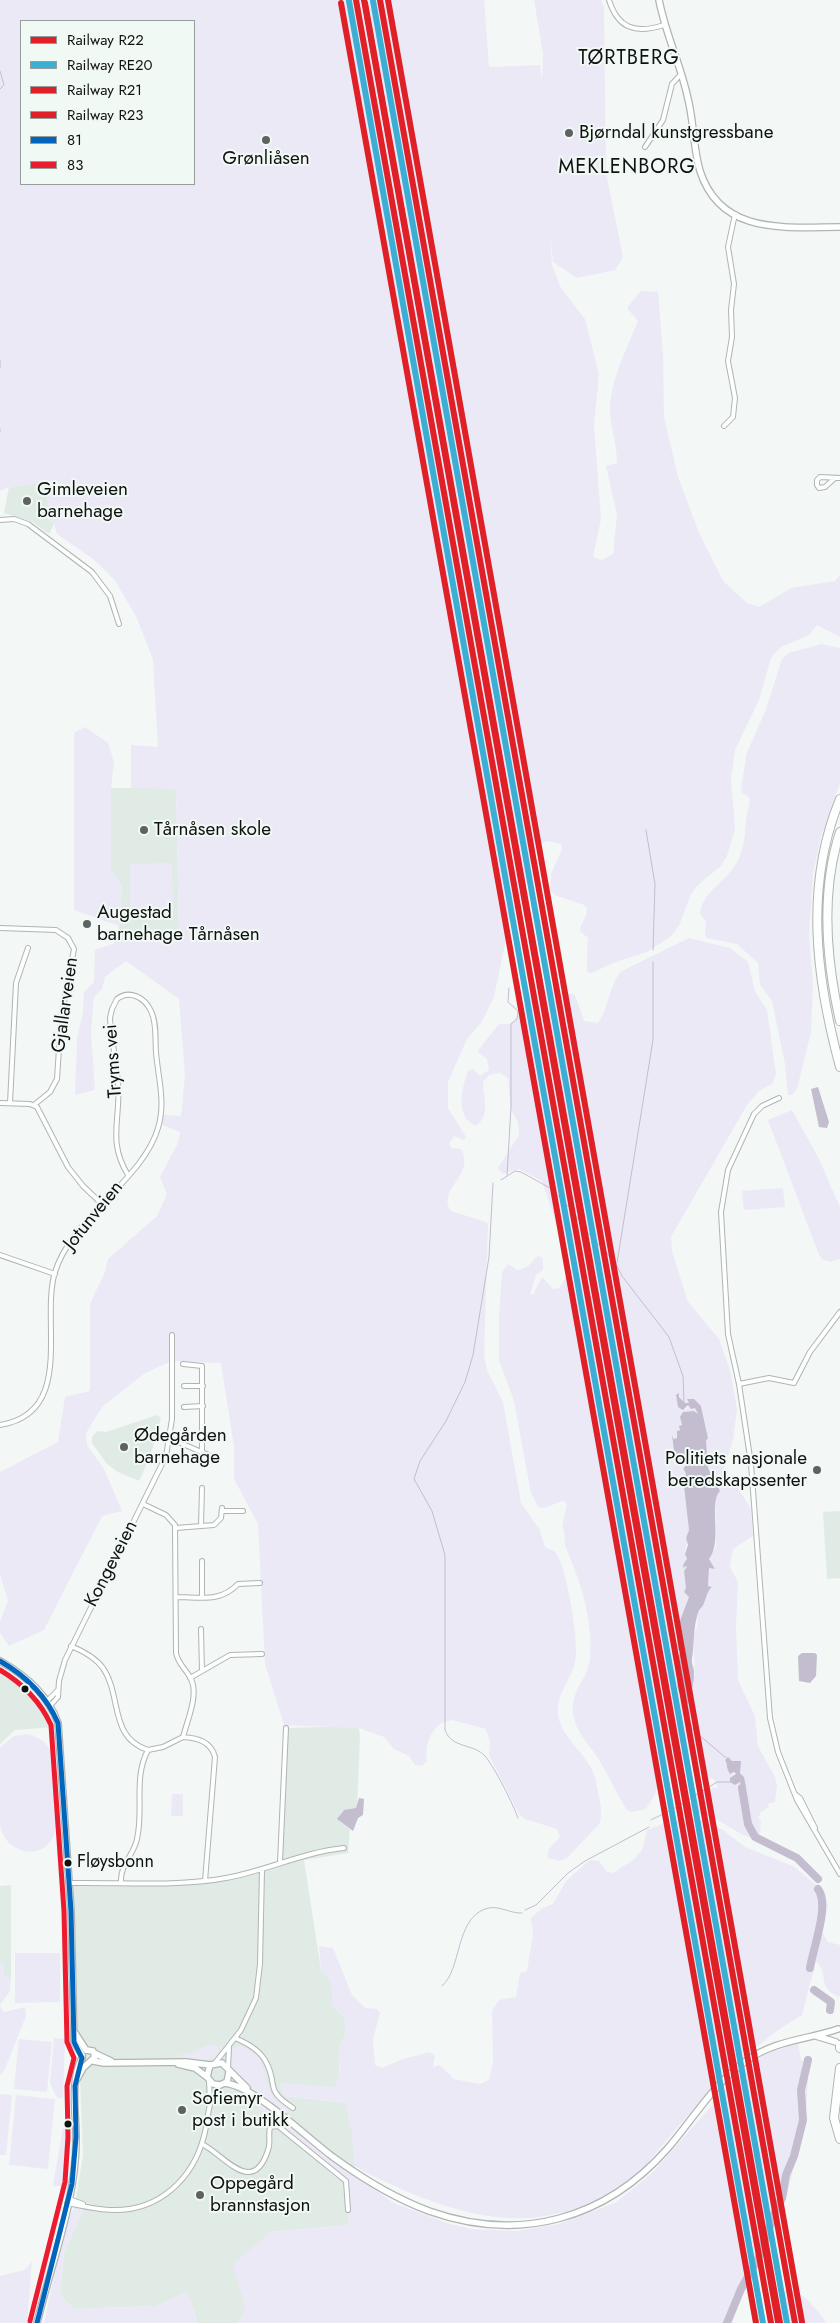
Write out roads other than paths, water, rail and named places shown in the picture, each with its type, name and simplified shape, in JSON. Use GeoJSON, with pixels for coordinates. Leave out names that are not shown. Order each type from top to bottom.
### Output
{"type":"FeatureCollection","features":[{"type":"Feature","properties":{"kind":"highway"},"geometry":{"type":"LineString","coordinates":[[840,799],[822,857],[816,922],[823,992],[840,1067]]}},
{"type":"Feature","properties":{"kind":"highway"},"geometry":{"type":"LineString","coordinates":[[840,832],[830,875],[827,922],[831,973],[840,1021]]}},
{"type":"Feature","properties":{"kind":"highway"},"geometry":{"type":"LineString","coordinates":[[840,2068],[834,2118],[840,2139]]}},
{"type":"Feature","properties":{"kind":"highway"},"geometry":{"type":"LineString","coordinates":[[840,2098],[840,2128]]}},
{"type":"Feature","properties":{"kind":"main road"},"geometry":{"type":"LineString","coordinates":[[659,0],[664,25],[688,98],[702,176],[713,196],[734,214],[749,222],[766,226],[840,227]]}},
{"type":"Feature","properties":{"kind":"main road"},"geometry":{"type":"LineString","coordinates":[[0,1661],[27,1680],[48,1704],[60,1733],[70,1883],[74,2032],[83,2054],[91,2062],[222,2063],[256,2097]]}},
{"type":"Feature","properties":{"kind":"main road"},"geometry":{"type":"LineString","coordinates":[[173,2063],[195,2068],[208,2079],[240,2087],[256,2097],[341,2163],[399,2199],[437,2214],[470,2222],[503,2226],[528,2224],[574,2214],[616,2194],[658,2158],[715,2090],[740,2065],[774,2045],[839,2028]]}},
{"type":"Feature","properties":{"kind":"main road"},"geometry":{"type":"LineString","coordinates":[[839,2028],[835,2035],[839,2045]]}},
{"type":"Feature","properties":{"kind":"main road"},"geometry":{"type":"LineString","coordinates":[[814,2035],[839,2045]]}},
{"type":"Feature","properties":{"kind":"main road"},"geometry":{"type":"LineString","coordinates":[[37,2323],[68,2201],[76,2158],[76,2073],[83,2054],[91,2050],[94,2053],[118,2062]]}},
{"type":"Feature","properties":{"kind":"main road"},"geometry":{"type":"LineString","coordinates":[[76,2080],[91,2062],[94,2053]]}},
{"type":"Feature","properties":{"kind":"main road"},"geometry":{"type":"LineString","coordinates":[[208,2079],[213,2064]]}},
{"type":"Feature","properties":{"kind":"main road"},"geometry":{"type":"LineString","coordinates":[[222,2084],[229,2070]]}},
{"type":"Feature","properties":{"kind":"street"},"geometry":{"type":"LineString","coordinates":[[609,0],[616,16],[626,26],[644,30],[664,25]]}},
{"type":"Feature","properties":{"kind":"street"},"geometry":{"type":"LineString","coordinates":[[645,147],[663,120],[672,84],[681,74]]}},
{"type":"Feature","properties":{"kind":"street"},"geometry":{"type":"LineString","coordinates":[[724,426],[733,417],[735,398],[728,361],[732,337],[731,310],[734,284],[728,246],[734,214]]}},
{"type":"Feature","properties":{"kind":"street"},"geometry":{"type":"LineString","coordinates":[[834,478],[840,478]]}},
{"type":"Feature","properties":{"kind":"street"},"geometry":{"type":"LineString","coordinates":[[0,520],[14,519],[28,524],[92,572],[110,596],[119,624]]}},
{"type":"Feature","properties":{"kind":"street","name":"Gjallarveien"},"geometry":{"type":"LineString","coordinates":[[0,928],[56,930],[68,938],[74,949],[61,1018],[57,1079],[50,1092],[34,1105]]}},
{"type":"Feature","properties":{"kind":"street"},"geometry":{"type":"LineString","coordinates":[[10,1103],[16,986],[20,967],[28,948]]}},
{"type":"Feature","properties":{"kind":"street","name":"Tryms vei"},"geometry":{"type":"LineString","coordinates":[[128,1174],[119,1157],[115,1142],[119,1086],[111,1014],[115,1002],[120,997],[129,994],[138,997]]}},
{"type":"Feature","properties":{"kind":"street","name":"Jotunveien"},"geometry":{"type":"LineString","coordinates":[[0,1425],[13,1422],[27,1413],[41,1398],[48,1384],[55,1274],[67,1247],[151,1144],[162,1110],[153,1018],[149,1007],[138,997]]}},
{"type":"Feature","properties":{"kind":"street"},"geometry":{"type":"LineString","coordinates":[[779,1098],[762,1106],[754,1114],[728,1170],[723,1193],[721,1224],[725,1307],[751,1464],[770,1718],[778,1752],[795,1794],[840,1874]]}},
{"type":"Feature","properties":{"kind":"street"},"geometry":{"type":"LineString","coordinates":[[0,1103],[34,1105],[42,1115],[72,1172],[102,1204]]}},
{"type":"Feature","properties":{"kind":"street"},"geometry":{"type":"LineString","coordinates":[[0,1255],[55,1274]]}},
{"type":"Feature","properties":{"kind":"street"},"geometry":{"type":"LineString","coordinates":[[739,1384],[769,1378],[794,1383],[810,1352],[840,1312]]}},
{"type":"Feature","properties":{"kind":"street","name":"Kongeveien"},"geometry":{"type":"LineString","coordinates":[[48,1704],[58,1698],[65,1660],[71,1646],[144,1504],[166,1456],[171,1439],[172,1335]]}},
{"type":"Feature","properties":{"kind":"street"},"geometry":{"type":"LineString","coordinates":[[182,1364],[202,1366],[202,1451]]}},
{"type":"Feature","properties":{"kind":"street"},"geometry":{"type":"LineString","coordinates":[[184,1386],[203,1386]]}},
{"type":"Feature","properties":{"kind":"street"},"geometry":{"type":"LineString","coordinates":[[184,1406],[203,1406]]}},
{"type":"Feature","properties":{"kind":"street"},"geometry":{"type":"LineString","coordinates":[[171,1439],[218,1459]]}},
{"type":"Feature","properties":{"kind":"street"},"geometry":{"type":"LineString","coordinates":[[201,1526],[202,1488]]}},
{"type":"Feature","properties":{"kind":"street"},"geometry":{"type":"LineString","coordinates":[[144,1504],[166,1515],[172,1520],[176,1528],[176,1653],[180,1665],[190,1678],[193,1688],[183,1737]]}},
{"type":"Feature","properties":{"kind":"street"},"geometry":{"type":"LineString","coordinates":[[176,1528],[215,1524],[221,1518],[222,1510],[243,1511]]}},
{"type":"Feature","properties":{"kind":"street"},"geometry":{"type":"LineString","coordinates":[[202,1561],[202,1597]]}},
{"type":"Feature","properties":{"kind":"street"},"geometry":{"type":"LineString","coordinates":[[235,1579],[237,1585]]}},
{"type":"Feature","properties":{"kind":"street"},"geometry":{"type":"LineString","coordinates":[[176,1597],[225,1595],[237,1585],[260,1583]]}},
{"type":"Feature","properties":{"kind":"street"},"geometry":{"type":"LineString","coordinates":[[201,1629],[202,1671]]}},
{"type":"Feature","properties":{"kind":"street"},"geometry":{"type":"LineString","coordinates":[[71,1646],[84,1652],[104,1669],[112,1689],[121,1728],[128,1739],[148,1750],[163,1747],[183,1737],[202,1740],[210,1746],[215,1757],[205,1881]]}},
{"type":"Feature","properties":{"kind":"street"},"geometry":{"type":"LineString","coordinates":[[190,1678],[230,1655],[262,1654]]}},
{"type":"Feature","properties":{"kind":"street"},"geometry":{"type":"LineString","coordinates":[[280,1862],[286,1728]]}},
{"type":"Feature","properties":{"kind":"street"},"geometry":{"type":"LineString","coordinates":[[121,1882],[122,1868],[138,1837],[141,1767],[148,1750]]}},
{"type":"Feature","properties":{"kind":"street"},"geometry":{"type":"LineString","coordinates":[[70,1883],[205,1881],[262,1870],[280,1862],[344,1848]]}},
{"type":"Feature","properties":{"kind":"street"},"geometry":{"type":"LineString","coordinates":[[213,2064],[235,2038],[256,1998],[259,1979],[262,1870]]}},
{"type":"Feature","properties":{"kind":"street"},"geometry":{"type":"LineString","coordinates":[[235,2038],[246,2043],[263,2057],[267,2064],[275,2094],[293,2108]]}},
{"type":"Feature","properties":{"kind":"street"},"geometry":{"type":"LineString","coordinates":[[229,2047],[229,2070]]}},
{"type":"Feature","properties":{"kind":"street"},"geometry":{"type":"LineString","coordinates":[[68,2201],[107,2210],[121,2210],[138,2207],[160,2198],[176,2187],[186,2176],[202,2144],[210,2102],[208,2079]]}},
{"type":"Feature","properties":{"kind":"street"},"geometry":{"type":"LineString","coordinates":[[210,2102],[222,2084]]}},
{"type":"Feature","properties":{"kind":"street"},"geometry":{"type":"LineString","coordinates":[[202,2144],[240,2172],[249,2172],[258,2168],[266,2158],[270,2144],[270,2127],[278,2126],[346,2182],[348,2210]]}},
{"type":"Feature","properties":{"kind":"waterway"},"geometry":{"type":"LineString","coordinates":[[0,71],[4,85],[0,89]]}},
{"type":"Feature","properties":{"kind":"waterway"},"geometry":{"type":"LineString","coordinates":[[0,360],[0,368]]}},
{"type":"Feature","properties":{"kind":"waterway"},"geometry":{"type":"LineString","coordinates":[[646,830],[655,884],[653,950]]}},
{"type":"Feature","properties":{"kind":"waterway"},"geometry":{"type":"LineString","coordinates":[[617,1263],[653,1040],[653,962]]}},
{"type":"Feature","properties":{"kind":"waterway"},"geometry":{"type":"LineString","coordinates":[[507,1175],[511,1107],[511,1024],[517,1019],[518,1011],[508,1002],[509,988]]}},
{"type":"Feature","properties":{"kind":"waterway"},"geometry":{"type":"LineString","coordinates":[[501,1180],[515,1171],[521,1172],[550,1188],[571,1209],[588,1233],[615,1262],[622,1276],[669,1337],[683,1376],[684,1403]]}},
{"type":"Feature","properties":{"kind":"waterway"},"geometry":{"type":"LineString","coordinates":[[493,1183],[489,1257],[473,1355],[465,1382],[446,1421],[420,1461],[414,1479],[432,1511],[445,1555],[445,1730],[453,1740],[475,1749],[485,1756],[503,1786],[518,1818]]}},
{"type":"Feature","properties":{"kind":"waterway"},"geometry":{"type":"LineString","coordinates":[[689,1705],[689,1720],[692,1729],[726,1758]]}},
{"type":"Feature","properties":{"kind":"waterway"},"geometry":{"type":"LineString","coordinates":[[651,1820],[677,1807],[717,1782],[730,1782]]}},
{"type":"Feature","properties":{"kind":"waterway"},"geometry":{"type":"LineString","coordinates":[[742,1788],[748,1824],[755,1837],[797,1858],[818,1879]]}},
{"type":"Feature","properties":{"kind":"waterway"},"geometry":{"type":"LineString","coordinates":[[525,1910],[536,1905],[568,1873],[585,1861],[649,1827]]}},
{"type":"Feature","properties":{"kind":"waterway"},"geometry":{"type":"LineString","coordinates":[[810,1968],[822,1916],[821,1896],[818,1889]]}},
{"type":"Feature","properties":{"kind":"waterway"},"geometry":{"type":"LineString","coordinates":[[442,1986],[453,1968],[468,1923],[475,1915],[490,1908],[522,1913]]}},
{"type":"Feature","properties":{"kind":"waterway"},"geometry":{"type":"LineString","coordinates":[[814,1990],[831,2002],[830,2010]]}},
{"type":"Feature","properties":{"kind":"waterway"},"geometry":{"type":"LineString","coordinates":[[727,2323],[741,2289],[758,2259],[776,2209],[782,2198],[786,2175],[794,2156],[803,2120],[801,2090],[808,2060]]}},
{"type":"Feature","properties":{"kind":"rail line","name":"R22"},"geometry":{"type":"LineString","coordinates":[[356,0],[771,2323]]}},
{"type":"Feature","properties":{"kind":"rail line","name":"R21"},"geometry":{"type":"LineString","coordinates":[[364,0],[778,2322]]}},
{"type":"Feature","properties":{"kind":"rail line","name":"R22"},"geometry":{"type":"LineString","coordinates":[[380,0],[795,2323]]}},
{"type":"Feature","properties":{"kind":"rail line","name":"R21"},"geometry":{"type":"LineString","coordinates":[[388,0],[802,2322]]}},
{"type":"Feature","properties":{"kind":"rail line","name":"RE20"},"geometry":{"type":"LineString","coordinates":[[349,1],[763,2323]]}},
{"type":"Feature","properties":{"kind":"rail line","name":"RE20"},"geometry":{"type":"LineString","coordinates":[[373,1],[787,2323]]}},
{"type":"Feature","properties":{"kind":"rail line","name":"R23"},"geometry":{"type":"LineString","coordinates":[[341,3],[756,2323]]}},
{"type":"Feature","properties":{"kind":"rail line","name":"R23"},"geometry":{"type":"LineString","coordinates":[[365,3],[780,2323]]}},
{"type":"Feature","properties":{"kind":"place","name":"Bjørndal kunstgressbane"},"geometry":{"type":"Point","coordinates":[569,133]}},
{"type":"Feature","properties":{"kind":"place","name":"Grønliåsen"},"geometry":{"type":"Point","coordinates":[266,140]}},
{"type":"Feature","properties":{"kind":"place","name":"Gimleveien barnehage"},"geometry":{"type":"Point","coordinates":[27,501]}},
{"type":"Feature","properties":{"kind":"place","name":"Tårnåsen skole"},"geometry":{"type":"Point","coordinates":[144,830]}},
{"type":"Feature","properties":{"kind":"place","name":"Augestad barnehage Tårnåsen"},"geometry":{"type":"Point","coordinates":[87,924]}},
{"type":"Feature","properties":{"kind":"place","name":"Ødegården barnehage"},"geometry":{"type":"Point","coordinates":[124,1447]}},
{"type":"Feature","properties":{"kind":"place","name":"Politiets nasjonale beredskapssenter"},"geometry":{"type":"Point","coordinates":[817,1470]}},
{"type":"Feature","properties":{"kind":"place","name":"Fløysbonn"},"geometry":{"type":"Point","coordinates":[68,1863]}},
{"type":"Feature","properties":{"kind":"place","name":"Sofiemyr post i butikk"},"geometry":{"type":"Point","coordinates":[182,2110]}},
{"type":"Feature","properties":{"kind":"place","name":"Oppegård brannstasjon"},"geometry":{"type":"Point","coordinates":[200,2195]}},
{"type":"Feature","properties":{"kind":"district","name":"TØRTBERG"},"geometry":{"type":"Point","coordinates":[629,59]}},
{"type":"Feature","properties":{"kind":"district","name":"MEKLENBORG"},"geometry":{"type":"Point","coordinates":[627,168]}}]}
